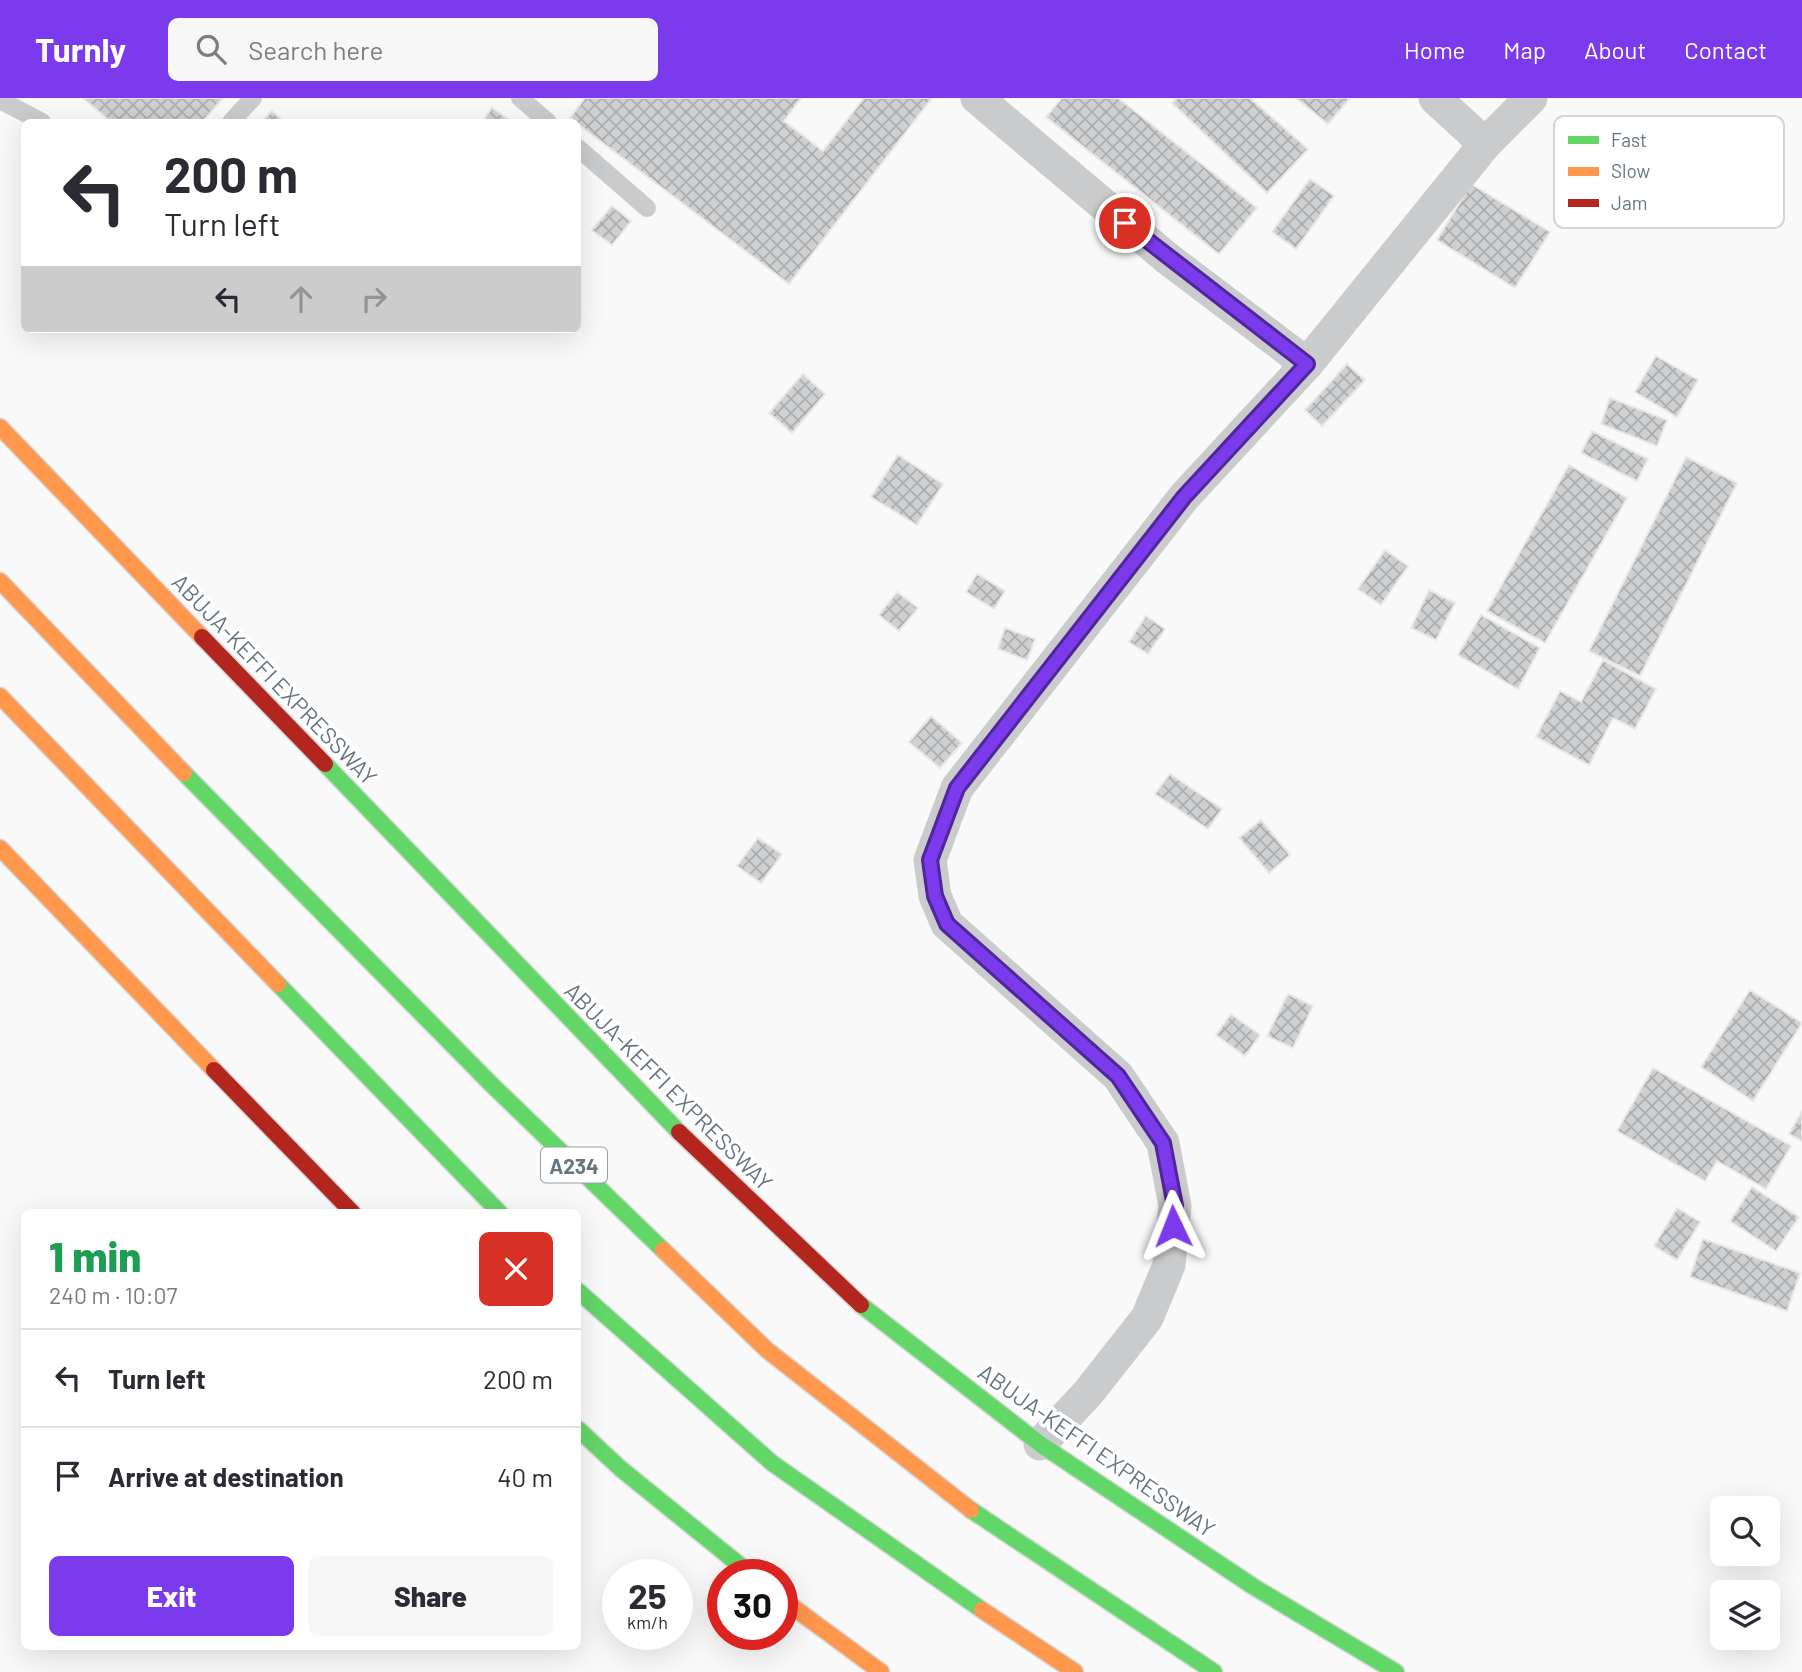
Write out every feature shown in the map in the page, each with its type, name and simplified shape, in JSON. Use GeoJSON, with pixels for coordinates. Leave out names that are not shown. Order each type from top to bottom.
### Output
{"type":"FeatureCollection","features":[{"type":"Feature","properties":{"kind":"highway","name":"ABUJA-KEFFI EXPRESSWAY"},"geometry":{"type":"LineString","coordinates":[[0,427],[707,1161],[864,1307],[1040,1444],[1254,1587],[1396,1672]]}},
{"type":"Feature","properties":{"kind":"highway","name":"A234"},"geometry":{"type":"LineString","coordinates":[[0,581],[290,884],[501,1095],[767,1350],[975,1513],[1214,1672]]}},
{"type":"Feature","properties":{"kind":"highway"},"geometry":{"type":"LineString","coordinates":[[0,696],[496,1209]]}},
{"type":"Feature","properties":{"kind":"highway"},"geometry":{"type":"LineString","coordinates":[[0,848],[349,1209]]}},
{"type":"Feature","properties":{"kind":"highway"},"geometry":{"type":"LineString","coordinates":[[581,1294],[772,1463],[909,1561],[1075,1672]]}},
{"type":"Feature","properties":{"kind":"highway"},"geometry":{"type":"LineString","coordinates":[[581,1432],[621,1469],[732,1559]]}},
{"type":"Feature","properties":{"kind":"highway"},"geometry":{"type":"LineString","coordinates":[[798,1611],[881,1672]]}},
{"type":"Feature","properties":{"kind":"street"},"geometry":{"type":"LineString","coordinates":[[977,98],[1167,258],[1307,364]]}},
{"type":"Feature","properties":{"kind":"street"},"geometry":{"type":"LineString","coordinates":[[1435,98],[1485,144]]}},
{"type":"Feature","properties":{"kind":"street"},"geometry":{"type":"LineString","coordinates":[[1040,1444],[1088,1393],[1147,1318],[1169,1265],[1175,1206],[1163,1143],[1118,1076],[947,924],[935,896],[930,860],[957,788],[1184,497],[1307,364],[1485,144],[1531,98]]}},
{"type":"Feature","properties":{"kind":"lane"},"geometry":{"type":"LineString","coordinates":[[234,119],[253,98]]}},
{"type":"Feature","properties":{"kind":"lane"},"geometry":{"type":"LineString","coordinates":[[520,98],[544,119]]}},
{"type":"Feature","properties":{"kind":"lane"},"geometry":{"type":"LineString","coordinates":[[0,100],[36,119]]}},
{"type":"Feature","properties":{"kind":"lane"},"geometry":{"type":"LineString","coordinates":[[581,151],[647,208]]}},
{"type":"Feature","properties":{"kind":"building"},"geometry":{"type":"Polygon","coordinates":[[[83,98],[223,98],[205,119],[108,119],[83,98]]]}},
{"type":"Feature","properties":{"kind":"building"},"geometry":{"type":"Polygon","coordinates":[[[585,98],[801,98],[784,121],[823,151],[864,98],[932,98],[789,284],[581,126],[581,119],[570,118],[585,98]]]}},
{"type":"Feature","properties":{"kind":"building"},"geometry":{"type":"Polygon","coordinates":[[[1062,98],[1118,98],[1257,208],[1219,254],[1046,117],[1062,98]]]}},
{"type":"Feature","properties":{"kind":"building"},"geometry":{"type":"Polygon","coordinates":[[[1177,98],[1250,98],[1308,149],[1267,193],[1172,103],[1177,98]]]}},
{"type":"Feature","properties":{"kind":"building"},"geometry":{"type":"Polygon","coordinates":[[[1296,98],[1350,98],[1328,124],[1296,98]]]}},
{"type":"Feature","properties":{"kind":"building"},"geometry":{"type":"Polygon","coordinates":[[[492,108],[508,119],[484,119],[492,108]]]}},
{"type":"Feature","properties":{"kind":"building"},"geometry":{"type":"Polygon","coordinates":[[[272,111],[281,119],[264,119],[272,111]]]}},
{"type":"Feature","properties":{"kind":"building"},"geometry":{"type":"Polygon","coordinates":[[[1310,179],[1334,196],[1296,249],[1272,232],[1310,179]]]}},
{"type":"Feature","properties":{"kind":"building"},"geometry":{"type":"Polygon","coordinates":[[[1471,184],[1550,232],[1515,288],[1437,240],[1471,184]]]}},
{"type":"Feature","properties":{"kind":"building"},"geometry":{"type":"Polygon","coordinates":[[[612,206],[631,221],[612,245],[592,230],[612,206]]]}},
{"type":"Feature","properties":{"kind":"building"},"geometry":{"type":"Polygon","coordinates":[[[1656,356],[1698,380],[1677,417],[1635,392],[1656,356]]]}},
{"type":"Feature","properties":{"kind":"building"},"geometry":{"type":"Polygon","coordinates":[[[1347,364],[1365,380],[1322,426],[1305,410],[1347,364]]]}},
{"type":"Feature","properties":{"kind":"building"},"geometry":{"type":"Polygon","coordinates":[[[803,374],[825,394],[792,433],[769,413],[803,374]]]}},
{"type":"Feature","properties":{"kind":"building"},"geometry":{"type":"Polygon","coordinates":[[[1610,398],[1667,420],[1657,446],[1601,424],[1610,398]]]}},
{"type":"Feature","properties":{"kind":"building"},"geometry":{"type":"Polygon","coordinates":[[[1592,431],[1648,459],[1637,481],[1581,453],[1592,431]]]}},
{"type":"Feature","properties":{"kind":"building"},"geometry":{"type":"Polygon","coordinates":[[[898,455],[943,484],[917,525],[871,497],[898,455]]]}},
{"type":"Feature","properties":{"kind":"building"},"geometry":{"type":"Polygon","coordinates":[[[1686,457],[1737,483],[1640,676],[1589,651],[1686,457]]]}},
{"type":"Feature","properties":{"kind":"building"},"geometry":{"type":"Polygon","coordinates":[[[1569,465],[1627,498],[1545,643],[1487,611],[1569,465]]]}},
{"type":"Feature","properties":{"kind":"building"},"geometry":{"type":"Polygon","coordinates":[[[1385,550],[1408,566],[1381,605],[1358,589],[1385,550]]]}},
{"type":"Feature","properties":{"kind":"building"},"geometry":{"type":"Polygon","coordinates":[[[977,574],[1005,591],[994,609],[966,592],[977,574]]]}},
{"type":"Feature","properties":{"kind":"building"},"geometry":{"type":"Polygon","coordinates":[[[1429,590],[1455,603],[1436,640],[1411,628],[1429,590]]]}},
{"type":"Feature","properties":{"kind":"building"},"geometry":{"type":"Polygon","coordinates":[[[897,592],[918,608],[899,631],[879,615],[897,592]]]}},
{"type":"Feature","properties":{"kind":"building"},"geometry":{"type":"Polygon","coordinates":[[[1481,615],[1540,648],[1518,689],[1458,655],[1481,615]]]}},
{"type":"Feature","properties":{"kind":"building"},"geometry":{"type":"Polygon","coordinates":[[[1146,616],[1165,629],[1148,654],[1129,642],[1146,616]]]}},
{"type":"Feature","properties":{"kind":"building"},"geometry":{"type":"Polygon","coordinates":[[[1005,628],[1035,639],[1027,660],[998,649],[1005,628]]]}},
{"type":"Feature","properties":{"kind":"building"},"geometry":{"type":"Polygon","coordinates":[[[1603,660],[1656,689],[1635,729],[1613,718],[1589,765],[1536,737],[1560,691],[1581,702],[1603,660]]]}},
{"type":"Feature","properties":{"kind":"building"},"geometry":{"type":"Polygon","coordinates":[[[931,716],[962,743],[940,768],[909,742],[931,716]]]}},
{"type":"Feature","properties":{"kind":"building"},"geometry":{"type":"Polygon","coordinates":[[[1170,774],[1222,809],[1208,829],[1155,794],[1170,774]]]}},
{"type":"Feature","properties":{"kind":"building"},"geometry":{"type":"Polygon","coordinates":[[[1261,820],[1290,855],[1269,873],[1239,838],[1261,820]]]}},
{"type":"Feature","properties":{"kind":"building"},"geometry":{"type":"Polygon","coordinates":[[[758,838],[782,854],[761,883],[737,866],[758,838]]]}},
{"type":"Feature","properties":{"kind":"building"},"geometry":{"type":"Polygon","coordinates":[[[1750,990],[1802,1023],[1753,1101],[1701,1067],[1750,990]]]}},
{"type":"Feature","properties":{"kind":"building"},"geometry":{"type":"Polygon","coordinates":[[[1288,994],[1313,1006],[1293,1048],[1267,1036],[1288,994]]]}},
{"type":"Feature","properties":{"kind":"building"},"geometry":{"type":"Polygon","coordinates":[[[1231,1014],[1260,1035],[1245,1056],[1216,1035],[1231,1014]]]}},
{"type":"Feature","properties":{"kind":"building"},"geometry":{"type":"Polygon","coordinates":[[[1653,1068],[1791,1146],[1766,1189],[1717,1161],[1705,1181],[1617,1131],[1653,1068]]]}},
{"type":"Feature","properties":{"kind":"building"},"geometry":{"type":"Polygon","coordinates":[[[1802,1111],[1802,1141],[1789,1134],[1802,1111]]]}},
{"type":"Feature","properties":{"kind":"building"},"geometry":{"type":"Polygon","coordinates":[[[1752,1187],[1799,1217],[1776,1251],[1730,1221],[1752,1187]]]}},
{"type":"Feature","properties":{"kind":"building"},"geometry":{"type":"Polygon","coordinates":[[[1677,1208],[1700,1222],[1677,1260],[1654,1246],[1677,1208]]]}},
{"type":"Feature","properties":{"kind":"building"},"geometry":{"type":"Polygon","coordinates":[[[1703,1239],[1800,1273],[1787,1311],[1690,1277],[1703,1239]]]}},
{"type":"Feature","properties":{"kind":"traffic: fast"},"geometry":{"type":"LineString","coordinates":[[325,764],[679,1132]]}},
{"type":"Feature","properties":{"kind":"traffic: fast"},"geometry":{"type":"LineString","coordinates":[[184,773],[492,1085],[663,1250]]}},
{"type":"Feature","properties":{"kind":"traffic: fast"},"geometry":{"type":"LineString","coordinates":[[278,984],[496,1209]]}},
{"type":"Feature","properties":{"kind":"traffic: fast"},"geometry":{"type":"LineString","coordinates":[[581,1294],[772,1463],[982,1610]]}},
{"type":"Feature","properties":{"kind":"traffic: fast"},"geometry":{"type":"LineString","coordinates":[[861,1305],[1040,1444],[1254,1587],[1396,1672]]}},
{"type":"Feature","properties":{"kind":"traffic: fast"},"geometry":{"type":"LineString","coordinates":[[581,1432],[621,1469],[732,1559]]}},
{"type":"Feature","properties":{"kind":"traffic: fast"},"geometry":{"type":"LineString","coordinates":[[971,1510],[1214,1672]]}},
{"type":"Feature","properties":{"kind":"traffic: slow"},"geometry":{"type":"LineString","coordinates":[[0,427],[202,637]]}},
{"type":"Feature","properties":{"kind":"traffic: slow"},"geometry":{"type":"LineString","coordinates":[[0,581],[184,773]]}},
{"type":"Feature","properties":{"kind":"traffic: slow"},"geometry":{"type":"LineString","coordinates":[[0,696],[278,984]]}},
{"type":"Feature","properties":{"kind":"traffic: slow"},"geometry":{"type":"LineString","coordinates":[[0,848],[214,1070]]}},
{"type":"Feature","properties":{"kind":"traffic: slow"},"geometry":{"type":"LineString","coordinates":[[663,1250],[767,1350],[971,1510]]}},
{"type":"Feature","properties":{"kind":"traffic: slow"},"geometry":{"type":"LineString","coordinates":[[982,1610],[1075,1672]]}},
{"type":"Feature","properties":{"kind":"traffic: slow"},"geometry":{"type":"LineString","coordinates":[[798,1611],[881,1672]]}},
{"type":"Feature","properties":{"kind":"traffic: jam"},"geometry":{"type":"LineString","coordinates":[[202,637],[325,764]]}},
{"type":"Feature","properties":{"kind":"traffic: jam"},"geometry":{"type":"LineString","coordinates":[[214,1070],[349,1209]]}},
{"type":"Feature","properties":{"kind":"traffic: jam"},"geometry":{"type":"LineString","coordinates":[[679,1132],[861,1305]]}},
{"type":"Feature","properties":{"kind":"route"},"geometry":{"type":"LineString","coordinates":[[1125,223],[1307,364],[1184,497],[957,788],[930,860],[935,896],[947,924],[1118,1076],[1163,1143],[1175,1206],[1173,1226]]}}]}
